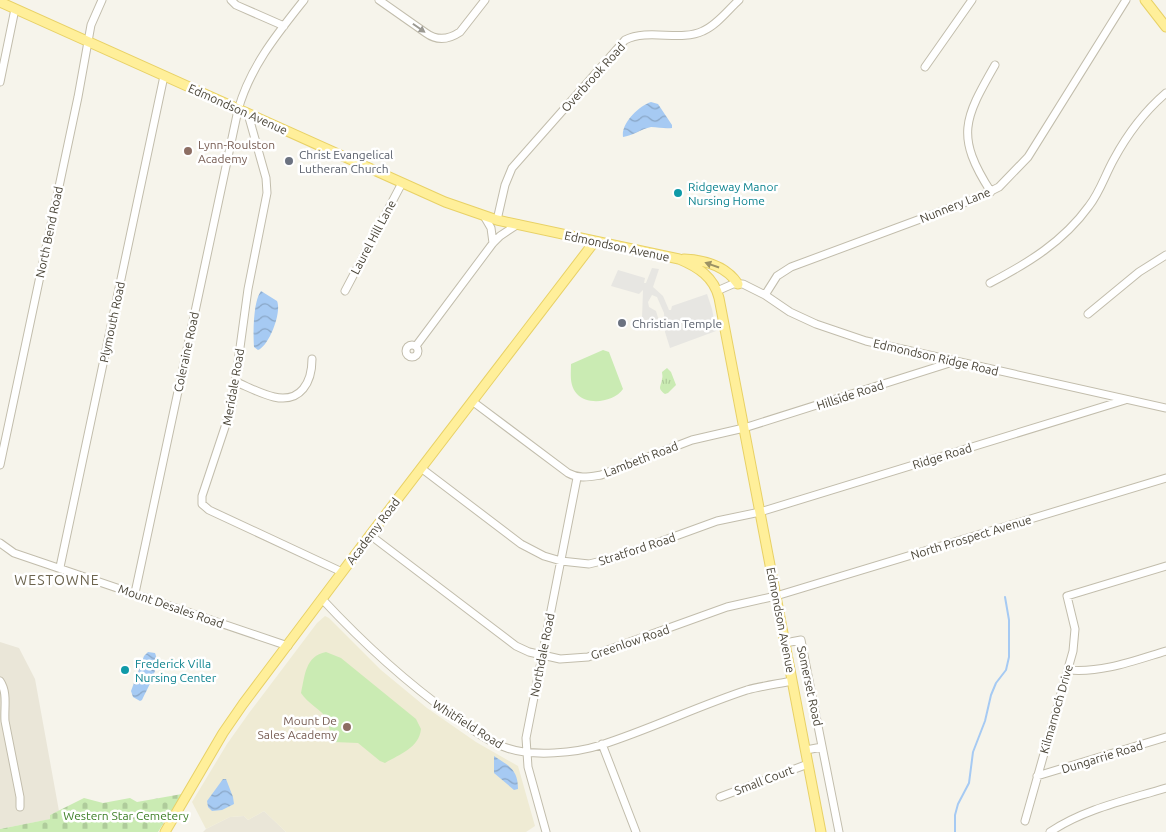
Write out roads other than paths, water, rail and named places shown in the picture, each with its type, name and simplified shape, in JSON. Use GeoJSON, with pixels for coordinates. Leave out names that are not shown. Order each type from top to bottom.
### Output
{"type":"FeatureCollection","features":[{"type":"Feature","properties":{"kind":"main road"},"geometry":{"type":"LineString","coordinates":[[1145,0],[1166,27]]}},
{"type":"Feature","properties":{"kind":"main road","name":"Edmondson Avenue"},"geometry":{"type":"LineString","coordinates":[[0,2],[445,202],[497,220],[679,259],[704,273],[714,284],[717,291],[821,832]]}},
{"type":"Feature","properties":{"kind":"main road","name":"Academy Road"},"geometry":{"type":"LineString","coordinates":[[165,832],[223,733],[243,704],[596,240]]}},
{"type":"Feature","properties":{"kind":"main road"},"geometry":{"type":"LineString","coordinates":[[679,259],[695,260],[718,266],[725,270],[738,284]]}},
{"type":"Feature","properties":{"kind":"street","name":"North Bend Road"},"geometry":{"type":"LineString","coordinates":[[0,465],[91,25],[102,0]]}},
{"type":"Feature","properties":{"kind":"street"},"geometry":{"type":"LineString","coordinates":[[231,0],[236,5],[284,26]]}},
{"type":"Feature","properties":{"kind":"street","name":"Coleraine Road"},"geometry":{"type":"LineString","coordinates":[[135,593],[242,93],[264,52],[304,0]]}},
{"type":"Feature","properties":{"kind":"street"},"geometry":{"type":"LineString","coordinates":[[379,0],[433,38],[440,39],[454,36],[460,32],[486,0]]}},
{"type":"Feature","properties":{"kind":"street","name":"Overbrook Road"},"geometry":{"type":"LineString","coordinates":[[497,220],[505,185],[512,168],[625,40],[645,35],[696,34],[711,27],[739,0]]}},
{"type":"Feature","properties":{"kind":"street"},"geometry":{"type":"LineString","coordinates":[[925,67],[972,0]]}},
{"type":"Feature","properties":{"kind":"street","name":"Nunnery Lane"},"geometry":{"type":"LineString","coordinates":[[765,295],[777,276],[791,267],[969,202],[991,192],[1008,179],[1028,157],[1126,0]]}},
{"type":"Feature","properties":{"kind":"street"},"geometry":{"type":"LineString","coordinates":[[0,82],[15,9]]}},
{"type":"Feature","properties":{"kind":"street"},"geometry":{"type":"LineString","coordinates":[[991,192],[976,168],[968,141],[967,130],[971,110],[995,65]]}},
{"type":"Feature","properties":{"kind":"street","name":"Plymouth Road"},"geometry":{"type":"LineString","coordinates":[[60,567],[164,76]]}},
{"type":"Feature","properties":{"kind":"street"},"geometry":{"type":"LineString","coordinates":[[990,283],[1036,258],[1069,230],[1089,206],[1132,132],[1147,112],[1166,94]]}},
{"type":"Feature","properties":{"kind":"street","name":"Meridale Road"},"geometry":{"type":"LineString","coordinates":[[248,114],[266,178],[267,193],[248,289],[230,417],[202,496],[202,504],[209,510],[342,572]]}},
{"type":"Feature","properties":{"kind":"street","name":"Laurel Hill Lane"},"geometry":{"type":"LineString","coordinates":[[344,291],[402,183]]}},
{"type":"Feature","properties":{"kind":"street"},"geometry":{"type":"LineString","coordinates":[[484,216],[491,228],[493,243]]}},
{"type":"Feature","properties":{"kind":"street"},"geometry":{"type":"LineString","coordinates":[[416,346],[493,243],[518,224]]}},
{"type":"Feature","properties":{"kind":"street"},"geometry":{"type":"LineString","coordinates":[[1088,314],[1139,272],[1166,255]]}},
{"type":"Feature","properties":{"kind":"street"},"geometry":{"type":"LineString","coordinates":[[717,291],[733,284],[738,284]]}},
{"type":"Feature","properties":{"kind":"street","name":"Edmondson Ridge Road"},"geometry":{"type":"LineString","coordinates":[[738,284],[765,295],[790,312],[824,327],[866,341],[1166,408]]}},
{"type":"Feature","properties":{"kind":"street"},"geometry":{"type":"LineString","coordinates":[[236,382],[272,397],[294,396],[306,387],[312,372],[312,359]]}},
{"type":"Feature","properties":{"kind":"street","name":"Hillside Road"},"geometry":{"type":"LineString","coordinates":[[744,428],[956,361]]}},
{"type":"Feature","properties":{"kind":"street","name":"Ridge Road"},"geometry":{"type":"LineString","coordinates":[[760,512],[1125,400]]}},
{"type":"Feature","properties":{"kind":"street"},"geometry":{"type":"LineString","coordinates":[[472,401],[557,466],[577,478]]}},
{"type":"Feature","properties":{"kind":"street","name":"Lambeth Road"},"geometry":{"type":"LineString","coordinates":[[577,478],[601,474],[692,440],[744,428]]}},
{"type":"Feature","properties":{"kind":"street","name":"Stratford Road"},"geometry":{"type":"LineString","coordinates":[[421,468],[521,544],[544,556],[561,561],[589,564],[604,561],[717,521],[760,512]]}},
{"type":"Feature","properties":{"kind":"street","name":"Northdale Road"},"geometry":{"type":"LineString","coordinates":[[546,832],[532,785],[526,752],[526,738],[577,478]]}},
{"type":"Feature","properties":{"kind":"street","name":"North Prospect Avenue"},"geometry":{"type":"LineString","coordinates":[[776,596],[1166,478]]}},
{"type":"Feature","properties":{"kind":"street","name":"Greenlow Road"},"geometry":{"type":"LineString","coordinates":[[370,535],[501,636],[529,652],[560,659],[588,657],[727,607],[776,596]]}},
{"type":"Feature","properties":{"kind":"street","name":"Mount Desales Road"},"geometry":{"type":"LineString","coordinates":[[0,543],[14,552],[288,646]]}},
{"type":"Feature","properties":{"kind":"street","name":"Kilmarnoch Drive"},"geometry":{"type":"LineString","coordinates":[[1025,821],[1073,651],[1075,629],[1067,596],[1166,566]]}},
{"type":"Feature","properties":{"kind":"street","name":"Whitfield Road"},"geometry":{"type":"LineString","coordinates":[[322,599],[380,659],[415,688],[462,723],[487,738],[507,748],[526,752],[569,751],[588,748],[749,690],[792,681]]}},
{"type":"Feature","properties":{"kind":"street","name":"Somerset Road"},"geometry":{"type":"LineString","coordinates":[[785,643],[801,640],[839,832]]}},
{"type":"Feature","properties":{"kind":"street"},"geometry":{"type":"LineString","coordinates":[[1068,670],[1084,672],[1107,669],[1166,651]]}},
{"type":"Feature","properties":{"kind":"street"},"geometry":{"type":"LineString","coordinates":[[0,681],[5,694],[5,720],[20,798],[20,807]]}},
{"type":"Feature","properties":{"kind":"street","name":"Dungarrie Road"},"geometry":{"type":"LineString","coordinates":[[1037,776],[1166,737]]}},
{"type":"Feature","properties":{"kind":"street"},"geometry":{"type":"LineString","coordinates":[[602,744],[636,832]]}},
{"type":"Feature","properties":{"kind":"street"},"geometry":{"type":"LineString","coordinates":[[806,750],[822,747]]}},
{"type":"Feature","properties":{"kind":"street","name":"Small Court"},"geometry":{"type":"LineString","coordinates":[[720,797],[808,764]]}},
{"type":"Feature","properties":{"kind":"street"},"geometry":{"type":"LineString","coordinates":[[1050,832],[1064,822],[1082,815],[1166,788]]}},
{"type":"Feature","properties":{"kind":"water"},"geometry":{"type":"Polygon","coordinates":[[[651,102],[658,104],[672,125],[672,128],[651,127],[623,137],[625,126],[632,116],[641,107],[651,102]]]}},
{"type":"Feature","properties":{"kind":"water"},"geometry":{"type":"Polygon","coordinates":[[[261,291],[277,301],[278,313],[270,336],[258,350],[254,347],[254,326],[256,302],[261,291]]]}},
{"type":"Feature","properties":{"kind":"water"},"geometry":{"type":"Polygon","coordinates":[[[148,652],[155,653],[155,671],[140,701],[133,697],[131,691],[144,656],[148,652]]]}},
{"type":"Feature","properties":{"kind":"water"},"geometry":{"type":"Polygon","coordinates":[[[494,756],[512,769],[518,782],[518,789],[514,790],[494,773],[494,756]]]}},
{"type":"Feature","properties":{"kind":"water"},"geometry":{"type":"Polygon","coordinates":[[[223,779],[226,779],[234,804],[222,810],[212,811],[208,807],[207,801],[223,779]]]}},
{"type":"Feature","properties":{"kind":"waterway"},"geometry":{"type":"LineString","coordinates":[[955,832],[955,815],[958,804],[969,783],[973,752],[985,721],[991,695],[996,683],[1006,670],[1009,657],[1009,620],[1005,597]]}},
{"type":"Feature","properties":{"kind":"place","name":"Lynn-Roulston Academy"},"geometry":{"type":"Point","coordinates":[188,151]}},
{"type":"Feature","properties":{"kind":"place","name":"Christ Evangelical Lutheran Church"},"geometry":{"type":"Point","coordinates":[289,161]}},
{"type":"Feature","properties":{"kind":"place","name":"Ridgeway Manor Nursing Home"},"geometry":{"type":"Point","coordinates":[678,193]}},
{"type":"Feature","properties":{"kind":"place","name":"Christian Temple"},"geometry":{"type":"Point","coordinates":[622,323]}},
{"type":"Feature","properties":{"kind":"place","name":"Frederick Villa Nursing Center"},"geometry":{"type":"Point","coordinates":[125,670]}},
{"type":"Feature","properties":{"kind":"place","name":"Mount De Sales Academy"},"geometry":{"type":"Point","coordinates":[347,727]}},
{"type":"Feature","properties":{"kind":"district","name":"WESTOWNE"},"geometry":{"type":"Point","coordinates":[57,580]}},
{"type":"Feature","properties":{"kind":"park label","name":"Western Star Cemetery"},"geometry":{"type":"Point","coordinates":[126,815]}}]}
